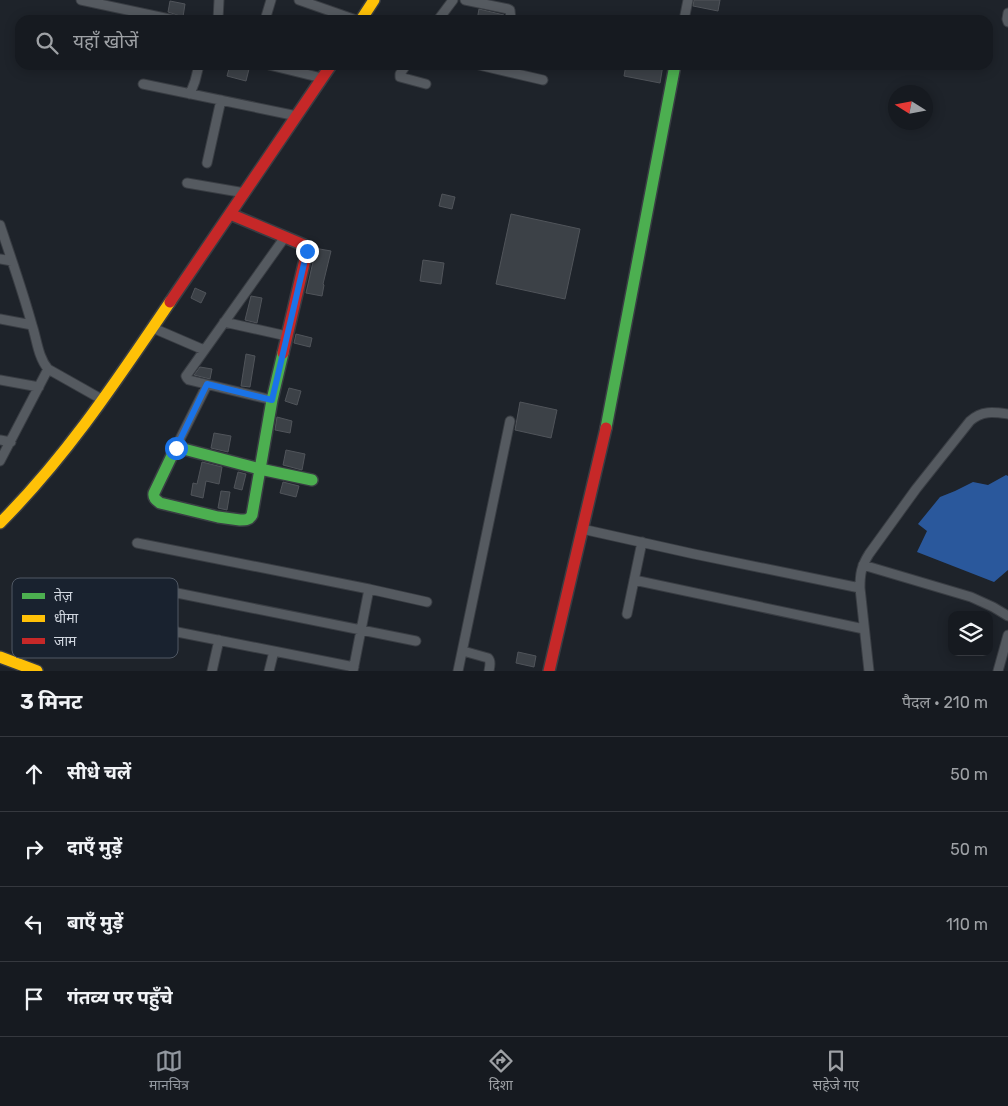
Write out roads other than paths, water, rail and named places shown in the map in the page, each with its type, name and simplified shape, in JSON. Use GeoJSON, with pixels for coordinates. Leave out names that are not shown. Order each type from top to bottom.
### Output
{"type":"FeatureCollection","features":[{"type":"Feature","properties":{"kind":"street"},"geometry":{"type":"LineString","coordinates":[[82,0],[151,15]]}},
{"type":"Feature","properties":{"kind":"street"},"geometry":{"type":"LineString","coordinates":[[218,15],[219,0]]}},
{"type":"Feature","properties":{"kind":"street"},"geometry":{"type":"LineString","coordinates":[[266,15],[271,0]]}},
{"type":"Feature","properties":{"kind":"street"},"geometry":{"type":"LineString","coordinates":[[299,0],[342,15]]}},
{"type":"Feature","properties":{"kind":"street"},"geometry":{"type":"LineString","coordinates":[[364,15],[374,0]]}},
{"type":"Feature","properties":{"kind":"street"},"geometry":{"type":"LineString","coordinates":[[442,15],[453,0]]}},
{"type":"Feature","properties":{"kind":"street"},"geometry":{"type":"LineString","coordinates":[[465,0],[510,10],[512,15]]}},
{"type":"Feature","properties":{"kind":"street"},"geometry":{"type":"LineString","coordinates":[[685,15],[688,0]]}},
{"type":"Feature","properties":{"kind":"street"},"geometry":{"type":"LineString","coordinates":[[1008,13],[1008,22]]}},
{"type":"Feature","properties":{"kind":"street"},"geometry":{"type":"LineString","coordinates":[[190,94],[198,70]]}},
{"type":"Feature","properties":{"kind":"street"},"geometry":{"type":"LineString","coordinates":[[289,70],[322,78]]}},
{"type":"Feature","properties":{"kind":"street"},"geometry":{"type":"LineString","coordinates":[[0,523],[16,508],[55,463],[103,400],[328,70]]}},
{"type":"Feature","properties":{"kind":"street"},"geometry":{"type":"LineString","coordinates":[[403,70],[400,77],[426,84]]}},
{"type":"Feature","properties":{"kind":"street"},"geometry":{"type":"LineString","coordinates":[[510,70],[543,80]]}},
{"type":"Feature","properties":{"kind":"street"},"geometry":{"type":"LineString","coordinates":[[549,671],[605,433],[674,70]]}},
{"type":"Feature","properties":{"kind":"street"},"geometry":{"type":"LineString","coordinates":[[143,84],[297,116]]}},
{"type":"Feature","properties":{"kind":"street"},"geometry":{"type":"LineString","coordinates":[[207,163],[221,100]]}},
{"type":"Feature","properties":{"kind":"street"},"geometry":{"type":"LineString","coordinates":[[187,183],[245,193]]}},
{"type":"Feature","properties":{"kind":"street"},"geometry":{"type":"LineString","coordinates":[[207,384],[154,493],[154,499],[160,503],[228,518],[247,520],[252,515],[272,400],[307,251],[304,245],[230,214]]}},
{"type":"Feature","properties":{"kind":"street"},"geometry":{"type":"LineString","coordinates":[[0,225],[32,325],[40,357],[48,369],[103,400]]}},
{"type":"Feature","properties":{"kind":"street"},"geometry":{"type":"LineString","coordinates":[[272,400],[186,378],[285,236]]}},
{"type":"Feature","properties":{"kind":"street"},"geometry":{"type":"LineString","coordinates":[[0,259],[12,261]]}},
{"type":"Feature","properties":{"kind":"street"},"geometry":{"type":"LineString","coordinates":[[0,318],[32,325]]}},
{"type":"Feature","properties":{"kind":"street"},"geometry":{"type":"LineString","coordinates":[[224,322],[287,336]]}},
{"type":"Feature","properties":{"kind":"street"},"geometry":{"type":"LineString","coordinates":[[153,328],[204,350]]}},
{"type":"Feature","properties":{"kind":"street"},"geometry":{"type":"LineString","coordinates":[[0,461],[48,369]]}},
{"type":"Feature","properties":{"kind":"street"},"geometry":{"type":"LineString","coordinates":[[0,380],[39,387]]}},
{"type":"Feature","properties":{"kind":"street"},"geometry":{"type":"LineString","coordinates":[[870,671],[860,588],[860,575],[863,565],[916,489],[970,421],[975,416],[985,412],[1008,414]]}},
{"type":"Feature","properties":{"kind":"street"},"geometry":{"type":"LineString","coordinates":[[458,671],[510,421]]}},
{"type":"Feature","properties":{"kind":"street"},"geometry":{"type":"LineString","coordinates":[[0,440],[11,442]]}},
{"type":"Feature","properties":{"kind":"street"},"geometry":{"type":"LineString","coordinates":[[176,448],[312,480]]}},
{"type":"Feature","properties":{"kind":"street"},"geometry":{"type":"LineString","coordinates":[[582,528],[860,588]]}},
{"type":"Feature","properties":{"kind":"street"},"geometry":{"type":"LineString","coordinates":[[627,614],[642,542]]}},
{"type":"Feature","properties":{"kind":"street"},"geometry":{"type":"LineString","coordinates":[[137,543],[427,602]]}},
{"type":"Feature","properties":{"kind":"street"},"geometry":{"type":"LineString","coordinates":[[863,565],[971,597],[1008,616]]}},
{"type":"Feature","properties":{"kind":"street"},"geometry":{"type":"LineString","coordinates":[[634,580],[864,629]]}},
{"type":"Feature","properties":{"kind":"street"},"geometry":{"type":"LineString","coordinates":[[178,632],[353,669],[369,589]]}},
{"type":"Feature","properties":{"kind":"street"},"geometry":{"type":"LineString","coordinates":[[178,593],[416,641]]}},
{"type":"Feature","properties":{"kind":"street"},"geometry":{"type":"LineString","coordinates":[[998,671],[1008,634]]}},
{"type":"Feature","properties":{"kind":"street"},"geometry":{"type":"LineString","coordinates":[[212,671],[219,640]]}},
{"type":"Feature","properties":{"kind":"street"},"geometry":{"type":"LineString","coordinates":[[269,671],[274,651]]}},
{"type":"Feature","properties":{"kind":"street"},"geometry":{"type":"LineString","coordinates":[[463,651],[488,658],[490,660],[489,671]]}},
{"type":"Feature","properties":{"kind":"street"},"geometry":{"type":"LineString","coordinates":[[0,657],[30,670]]}},
{"type":"Feature","properties":{"kind":"water"},"geometry":{"type":"Polygon","coordinates":[[[1006,475],[1008,476],[1008,570],[994,582],[917,552],[927,531],[918,524],[940,497],[973,482],[988,485],[1006,475]]]}}]}
